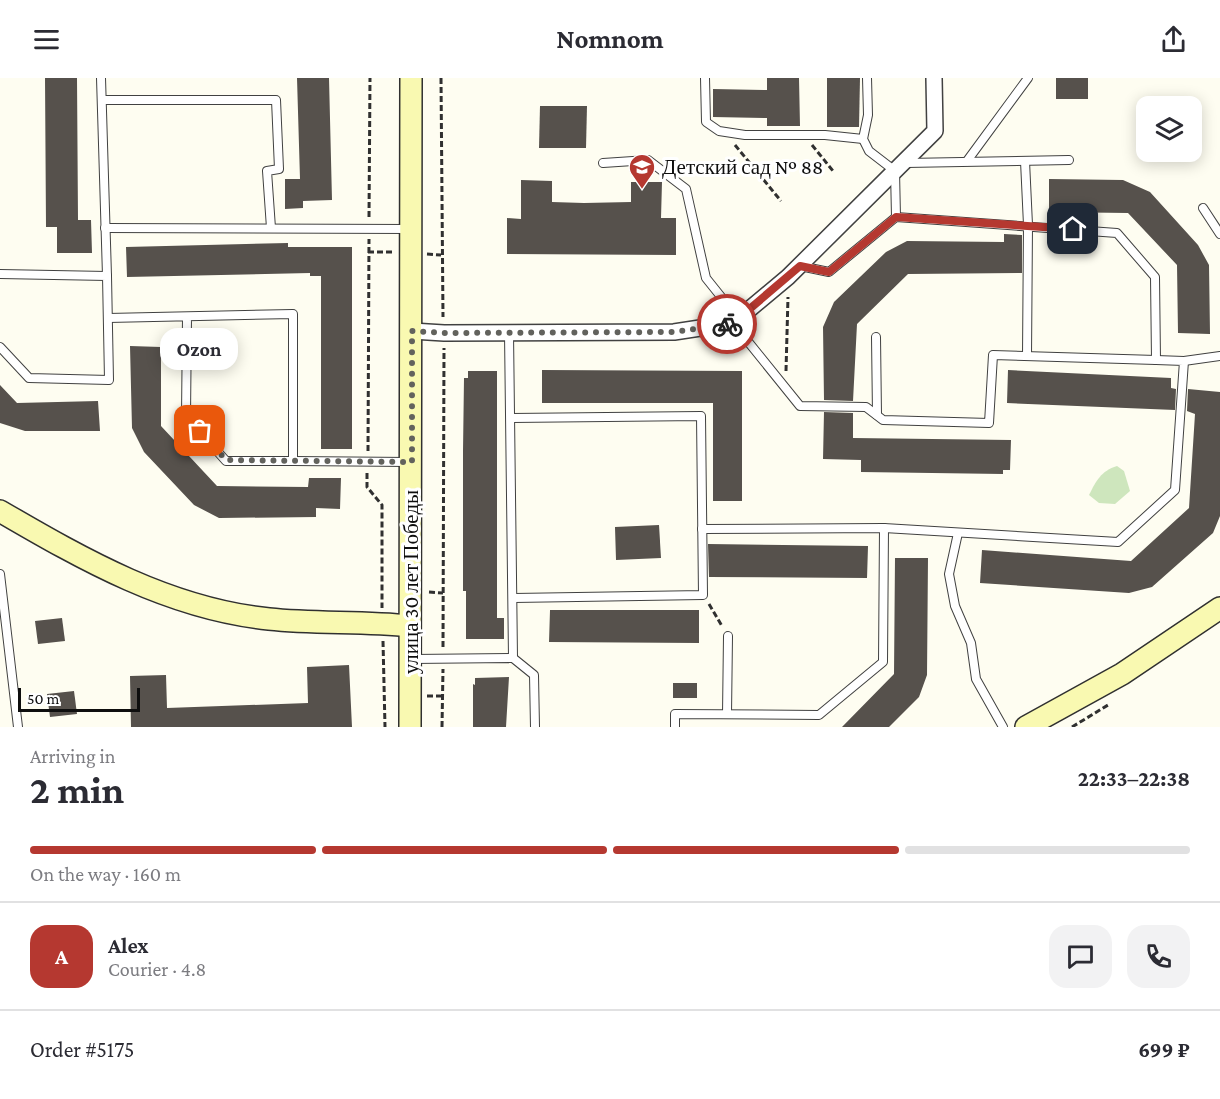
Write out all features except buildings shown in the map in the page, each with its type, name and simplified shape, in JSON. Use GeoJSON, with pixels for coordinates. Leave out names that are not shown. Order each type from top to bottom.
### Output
{"type":"FeatureCollection","features":[{"type":"Feature","properties":{"kind":"street","name":"улица 30 лет Победы"},"geometry":{"type":"LineString","coordinates":[[410,727],[411,78]]}},
{"type":"Feature","properties":{"kind":"street"},"geometry":{"type":"LineString","coordinates":[[412,331],[444,333],[674,332],[735,320],[794,272],[935,131],[934,78]]}},
{"type":"Feature","properties":{"kind":"street"},"geometry":{"type":"LineString","coordinates":[[0,512],[97,567],[161,594],[202,606],[268,620],[410,626]]}},
{"type":"Feature","properties":{"kind":"street"},"geometry":{"type":"LineString","coordinates":[[1026,727],[1122,674],[1220,608]]}},
{"type":"Feature","properties":{"kind":"lane"},"geometry":{"type":"LineString","coordinates":[[0,347],[29,378],[109,380],[101,78]]}},
{"type":"Feature","properties":{"kind":"lane"},"geometry":{"type":"LineString","coordinates":[[705,78],[706,122],[724,132],[863,140]]}},
{"type":"Feature","properties":{"kind":"lane"},"geometry":{"type":"LineString","coordinates":[[867,78],[868,115],[863,140],[869,151],[899,167],[967,161],[1069,160]]}},
{"type":"Feature","properties":{"kind":"lane"},"geometry":{"type":"LineString","coordinates":[[967,161],[1028,78]]}},
{"type":"Feature","properties":{"kind":"lane"},"geometry":{"type":"LineString","coordinates":[[102,100],[276,100],[279,169],[267,171],[271,228]]}},
{"type":"Feature","properties":{"kind":"lane"},"geometry":{"type":"LineString","coordinates":[[603,163],[648,159],[686,189],[706,278],[786,390],[800,406],[866,407],[883,420],[989,423],[993,355],[1184,361],[1220,356]]}},
{"type":"Feature","properties":{"kind":"lane"},"geometry":{"type":"LineString","coordinates":[[1025,161],[1028,225],[1027,356]]}},
{"type":"Feature","properties":{"kind":"lane"},"geometry":{"type":"LineString","coordinates":[[896,217],[899,167]]}},
{"type":"Feature","properties":{"kind":"lane"},"geometry":{"type":"LineString","coordinates":[[1203,208],[1220,234]]}},
{"type":"Feature","properties":{"kind":"lane"},"geometry":{"type":"LineString","coordinates":[[794,272],[829,272],[896,217],[1117,233],[1155,277],[1156,360]]}},
{"type":"Feature","properties":{"kind":"lane"},"geometry":{"type":"LineString","coordinates":[[105,228],[412,229]]}},
{"type":"Feature","properties":{"kind":"lane"},"geometry":{"type":"LineString","coordinates":[[0,274],[107,276]]}},
{"type":"Feature","properties":{"kind":"lane"},"geometry":{"type":"LineString","coordinates":[[108,318],[293,314],[293,461]]}},
{"type":"Feature","properties":{"kind":"lane"},"geometry":{"type":"LineString","coordinates":[[187,317],[186,416],[226,460],[412,462]]}},
{"type":"Feature","properties":{"kind":"lane"},"geometry":{"type":"LineString","coordinates":[[509,333],[512,418],[513,658]]}},
{"type":"Feature","properties":{"kind":"lane"},"geometry":{"type":"LineString","coordinates":[[876,337],[877,415]]}},
{"type":"Feature","properties":{"kind":"lane"},"geometry":{"type":"LineString","coordinates":[[702,529],[884,528],[1118,542],[1175,490],[1184,361]]}},
{"type":"Feature","properties":{"kind":"lane"},"geometry":{"type":"LineString","coordinates":[[512,418],[701,416],[703,595],[514,598]]}},
{"type":"Feature","properties":{"kind":"lane"},"geometry":{"type":"LineString","coordinates":[[675,727],[675,714],[819,715],[883,662],[884,528]]}},
{"type":"Feature","properties":{"kind":"lane"},"geometry":{"type":"LineString","coordinates":[[958,532],[949,574],[955,606],[971,643],[976,679],[1003,727]]}},
{"type":"Feature","properties":{"kind":"lane"},"geometry":{"type":"LineString","coordinates":[[0,574],[18,727]]}},
{"type":"Feature","properties":{"kind":"lane"},"geometry":{"type":"LineString","coordinates":[[727,714],[728,636]]}},
{"type":"Feature","properties":{"kind":"lane"},"geometry":{"type":"LineString","coordinates":[[410,660],[513,658],[534,675],[535,727]]}},
{"type":"Feature","properties":{"kind":"path"},"geometry":{"type":"LineString","coordinates":[[370,78],[367,487],[382,505]]}},
{"type":"Feature","properties":{"kind":"path"},"geometry":{"type":"LineString","coordinates":[[441,78],[444,333],[442,727]]}},
{"type":"Feature","properties":{"kind":"path"},"geometry":{"type":"LineString","coordinates":[[724,132],[781,201]]}},
{"type":"Feature","properties":{"kind":"path"},"geometry":{"type":"LineString","coordinates":[[803,135],[832,171]]}},
{"type":"Feature","properties":{"kind":"path"},"geometry":{"type":"LineString","coordinates":[[786,390],[794,272]]}},
{"type":"Feature","properties":{"kind":"path"},"geometry":{"type":"LineString","coordinates":[[703,595],[728,636]]}},
{"type":"Feature","properties":{"kind":"green space"},"geometry":{"type":"Polygon","coordinates":[[[1117,466],[1124,471],[1130,491],[1115,504],[1099,503],[1089,495],[1100,477],[1117,466]]]}},
{"type":"Feature","properties":{"kind":"way so far"},"geometry":{"type":"LineString","coordinates":[[200,431],[226,460],[412,462],[412,331],[444,333],[674,332],[727,324]]}},
{"type":"Feature","properties":{"kind":"place","name":"Детский сад № 88"},"geometry":{"type":"Point","coordinates":[642,190]}},
{"type":"Feature","properties":{"kind":"place","name":"Ozon"},"geometry":{"type":"Point","coordinates":[200,431]}},
{"type":"Feature","properties":{"kind":"route"},"geometry":{"type":"LineString","coordinates":[[727,324],[733,323],[800,266],[829,272],[896,217],[1073,229]]}}]}
